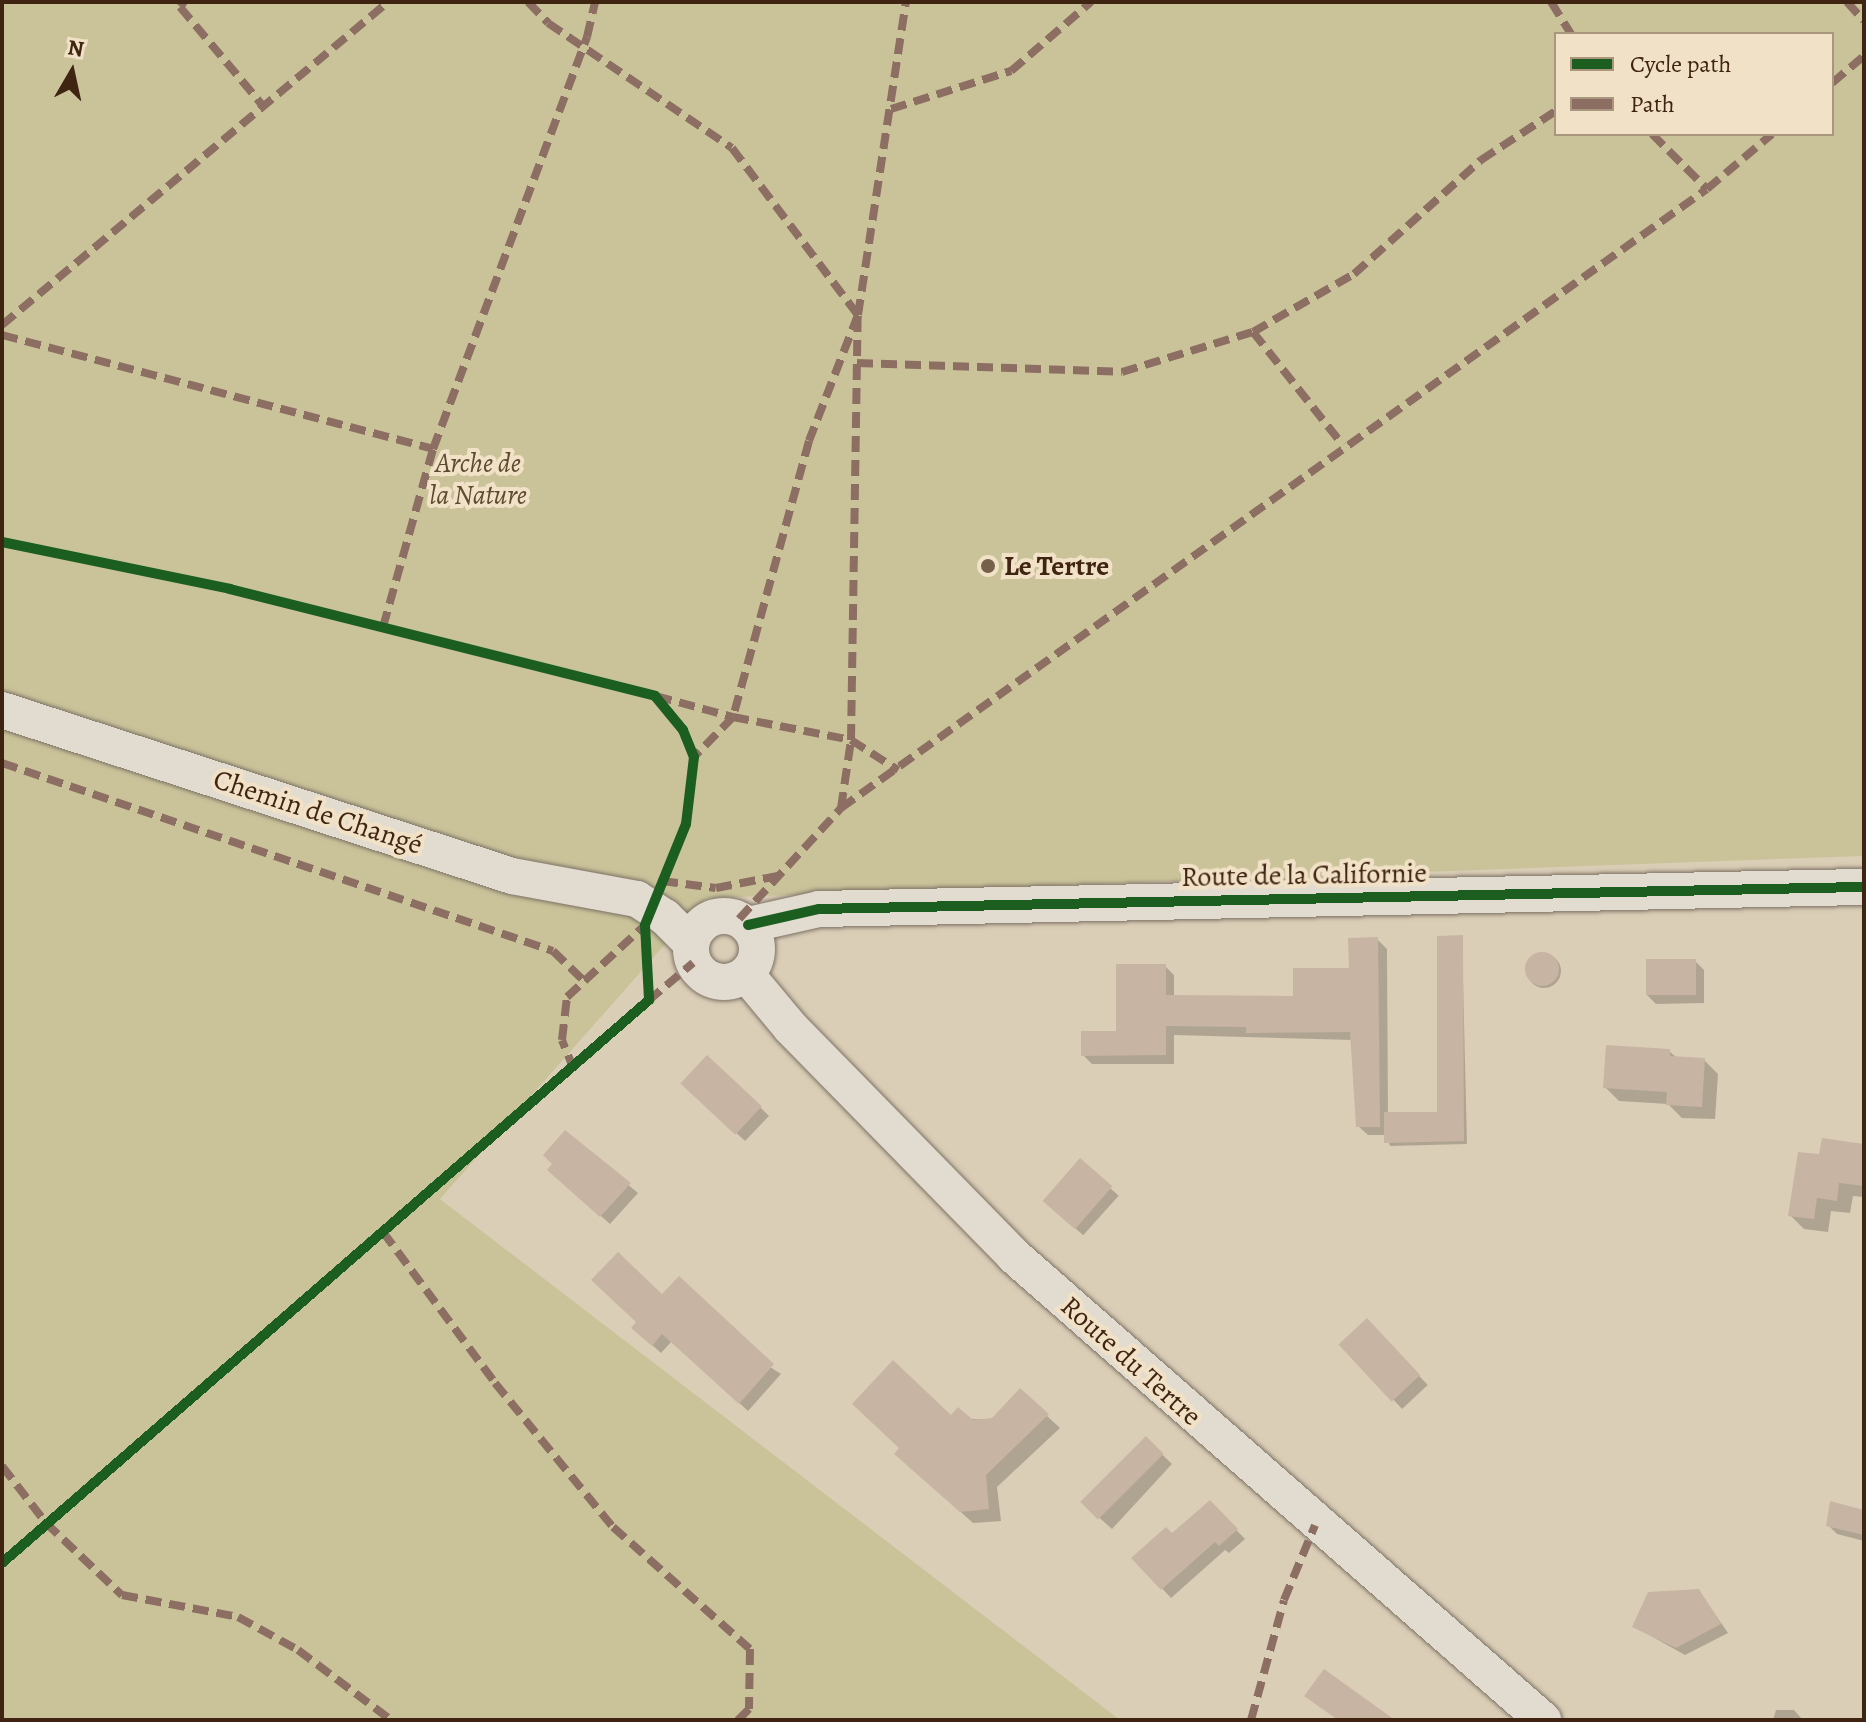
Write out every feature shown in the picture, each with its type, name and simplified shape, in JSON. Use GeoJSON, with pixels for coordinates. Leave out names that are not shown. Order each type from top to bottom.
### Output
{"type":"FeatureCollection","features":[{"type":"Feature","properties":{"kind":"street","name":"Chemin de Changé"},"geometry":{"type":"LineString","coordinates":[[2,710],[512,876],[637,899],[665,917],[691,943]]}},
{"type":"Feature","properties":{"kind":"street","name":"Route de la Californie"},"geometry":{"type":"LineString","coordinates":[[735,920],[819,909],[1864,887]]}},
{"type":"Feature","properties":{"kind":"street","name":"Chemin de Changé"},"geometry":{"type":"LineString","coordinates":[[637,899],[657,894],[735,920]]}},
{"type":"Feature","properties":{"kind":"street"},"geometry":{"type":"LineString","coordinates":[[735,920],[757,945],[746,974],[727,982],[707,978],[693,963],[691,943],[701,924],[735,920]]}},
{"type":"Feature","properties":{"kind":"street","name":"Route du Tertre"},"geometry":{"type":"LineString","coordinates":[[746,974],[791,1028],[1014,1256],[1543,1720]]}},
{"type":"Feature","properties":{"kind":"green space","name":"Arche de la Nature"},"geometry":{"type":"Polygon","coordinates":[[[2,2],[1864,2],[1864,856],[706,898],[440,1199],[1120,1720],[2,1720],[2,2]]]}},
{"type":"Feature","properties":{"kind":"building"},"geometry":{"type":"Polygon","coordinates":[[[1463,935],[1464,1141],[1384,1143],[1384,1112],[1437,1112],[1437,936],[1463,935]]]}},
{"type":"Feature","properties":{"kind":"building"},"geometry":{"type":"Polygon","coordinates":[[[1378,937],[1380,1127],[1356,1127],[1350,1032],[1246,1033],[1246,1027],[1166,1026],[1166,1055],[1081,1056],[1081,1031],[1116,1031],[1116,964],[1166,964],[1166,995],[1293,996],[1293,968],[1349,968],[1348,938],[1378,937]]]}},
{"type":"Feature","properties":{"kind":"building"},"geometry":{"type":"Polygon","coordinates":[[[1542,952],[1554,957],[1559,969],[1554,981],[1542,986],[1530,981],[1525,969],[1530,957],[1542,952]]]}},
{"type":"Feature","properties":{"kind":"building"},"geometry":{"type":"Polygon","coordinates":[[[1646,959],[1696,959],[1696,995],[1646,995],[1646,959]]]}},
{"type":"Feature","properties":{"kind":"building"},"geometry":{"type":"Polygon","coordinates":[[[1606,1045],[1670,1049],[1670,1056],[1705,1058],[1702,1107],[1666,1105],[1667,1092],[1603,1088],[1606,1045]]]}},
{"type":"Feature","properties":{"kind":"building"},"geometry":{"type":"Polygon","coordinates":[[[707,1055],[762,1106],[735,1135],[680,1084],[707,1055]]]}},
{"type":"Feature","properties":{"kind":"building"},"geometry":{"type":"Polygon","coordinates":[[[565,1130],[631,1183],[600,1217],[547,1170],[552,1164],[543,1155],[565,1130]]]}},
{"type":"Feature","properties":{"kind":"building"},"geometry":{"type":"Polygon","coordinates":[[[1822,1138],[1864,1144],[1864,1186],[1839,1183],[1837,1201],[1817,1198],[1814,1219],[1788,1216],[1798,1152],[1819,1154],[1822,1138]]]}},
{"type":"Feature","properties":{"kind":"building"},"geometry":{"type":"Polygon","coordinates":[[[1080,1158],[1112,1186],[1075,1229],[1043,1201],[1080,1158]]]}},
{"type":"Feature","properties":{"kind":"building"},"geometry":{"type":"Polygon","coordinates":[[[618,1252],[662,1294],[679,1276],[774,1364],[739,1404],[662,1334],[652,1346],[631,1328],[636,1322],[591,1280],[618,1252]]]}},
{"type":"Feature","properties":{"kind":"building"},"geometry":{"type":"Polygon","coordinates":[[[1367,1318],[1420,1375],[1392,1402],[1338,1345],[1367,1318]]]}},
{"type":"Feature","properties":{"kind":"building"},"geometry":{"type":"Polygon","coordinates":[[[893,1360],[951,1415],[958,1407],[973,1420],[992,1418],[1020,1388],[1049,1414],[986,1475],[989,1509],[960,1512],[894,1454],[899,1448],[852,1404],[893,1360]]]}},
{"type":"Feature","properties":{"kind":"building"},"geometry":{"type":"Polygon","coordinates":[[[1146,1436],[1164,1454],[1098,1519],[1080,1502],[1146,1436]]]}},
{"type":"Feature","properties":{"kind":"building"},"geometry":{"type":"Polygon","coordinates":[[[1210,1500],[1238,1529],[1219,1546],[1215,1542],[1161,1590],[1131,1558],[1166,1527],[1172,1533],[1210,1500]]]}},
{"type":"Feature","properties":{"kind":"building"},"geometry":{"type":"Polygon","coordinates":[[[1830,1501],[1864,1510],[1864,1535],[1826,1526],[1830,1501]]]}},
{"type":"Feature","properties":{"kind":"building"},"geometry":{"type":"Polygon","coordinates":[[[1699,1589],[1721,1624],[1676,1648],[1632,1627],[1648,1592],[1699,1589]]]}},
{"type":"Feature","properties":{"kind":"building"},"geometry":{"type":"Polygon","coordinates":[[[1324,1669],[1395,1720],[1338,1720],[1304,1696],[1324,1669]]]}},
{"type":"Feature","properties":{"kind":"marked path"},"geometry":{"type":"LineString","coordinates":[[184,2],[180,7],[263,106]]}},
{"type":"Feature","properties":{"kind":"marked path"},"geometry":{"type":"LineString","coordinates":[[2,325],[388,2]]}},
{"type":"Feature","properties":{"kind":"marked path"},"geometry":{"type":"LineString","coordinates":[[528,2],[548,23],[732,148],[858,315],[809,441],[733,717],[694,757]]}},
{"type":"Feature","properties":{"kind":"marked path"},"geometry":{"type":"LineString","coordinates":[[383,627],[433,449],[587,37],[595,2]]}},
{"type":"Feature","properties":{"kind":"marked path"},"geometry":{"type":"LineString","coordinates":[[841,808],[851,740],[858,315],[906,2]]}},
{"type":"Feature","properties":{"kind":"marked path"},"geometry":{"type":"LineString","coordinates":[[891,109],[1011,71],[1091,2]]}},
{"type":"Feature","properties":{"kind":"marked path"},"geometry":{"type":"LineString","coordinates":[[1551,2],[1570,32]]}},
{"type":"Feature","properties":{"kind":"marked path"},"geometry":{"type":"LineString","coordinates":[[1847,2],[1864,21]]}},
{"type":"Feature","properties":{"kind":"marked path"},"geometry":{"type":"LineString","coordinates":[[1834,81],[1864,56]]}},
{"type":"Feature","properties":{"kind":"marked path"},"geometry":{"type":"LineString","coordinates":[[1253,332],[1354,274],[1481,160],[1554,112]]}},
{"type":"Feature","properties":{"kind":"marked path"},"geometry":{"type":"LineString","coordinates":[[1654,136],[1707,189]]}},
{"type":"Feature","properties":{"kind":"marked path"},"geometry":{"type":"LineString","coordinates":[[739,919],[841,808],[1707,189],[1770,136]]}},
{"type":"Feature","properties":{"kind":"marked path"},"geometry":{"type":"LineString","coordinates":[[857,363],[1122,372],[1253,332],[1343,445]]}},
{"type":"Feature","properties":{"kind":"marked path"},"geometry":{"type":"LineString","coordinates":[[2,335],[433,449]]}},
{"type":"Feature","properties":{"kind":"marked path"},"geometry":{"type":"LineString","coordinates":[[656,696],[733,717],[851,740],[898,770]]}},
{"type":"Feature","properties":{"kind":"marked path"},"geometry":{"type":"LineString","coordinates":[[2,763],[553,951],[583,980]]}},
{"type":"Feature","properties":{"kind":"marked path"},"geometry":{"type":"LineString","coordinates":[[665,875],[662,881],[716,888],[778,876]]}},
{"type":"Feature","properties":{"kind":"marked path"},"geometry":{"type":"LineString","coordinates":[[574,1070],[562,1040],[567,997],[645,925]]}},
{"type":"Feature","properties":{"kind":"marked path"},"geometry":{"type":"LineString","coordinates":[[648,1001],[693,963]]}},
{"type":"Feature","properties":{"kind":"marked path"},"geometry":{"type":"LineString","coordinates":[[383,1232],[495,1383],[613,1527],[750,1649],[749,1709],[738,1720]]}},
{"type":"Feature","properties":{"kind":"marked path"},"geometry":{"type":"LineString","coordinates":[[2,1466],[46,1523],[122,1595],[238,1617],[298,1650],[391,1720]]}},
{"type":"Feature","properties":{"kind":"marked path"},"geometry":{"type":"LineString","coordinates":[[1251,1720],[1284,1600],[1315,1525]]}},
{"type":"Feature","properties":{"kind":"cycle path"},"geometry":{"type":"LineString","coordinates":[[2,542],[230,589],[655,696],[683,730],[694,757],[686,824],[645,925],[649,1000],[2,1563]]}},
{"type":"Feature","properties":{"kind":"cycle path"},"geometry":{"type":"LineString","coordinates":[[748,925],[819,909],[1864,887]]}},
{"type":"Feature","properties":{"kind":"place","name":"Le Tertre"},"geometry":{"type":"Point","coordinates":[988,566]}}]}
